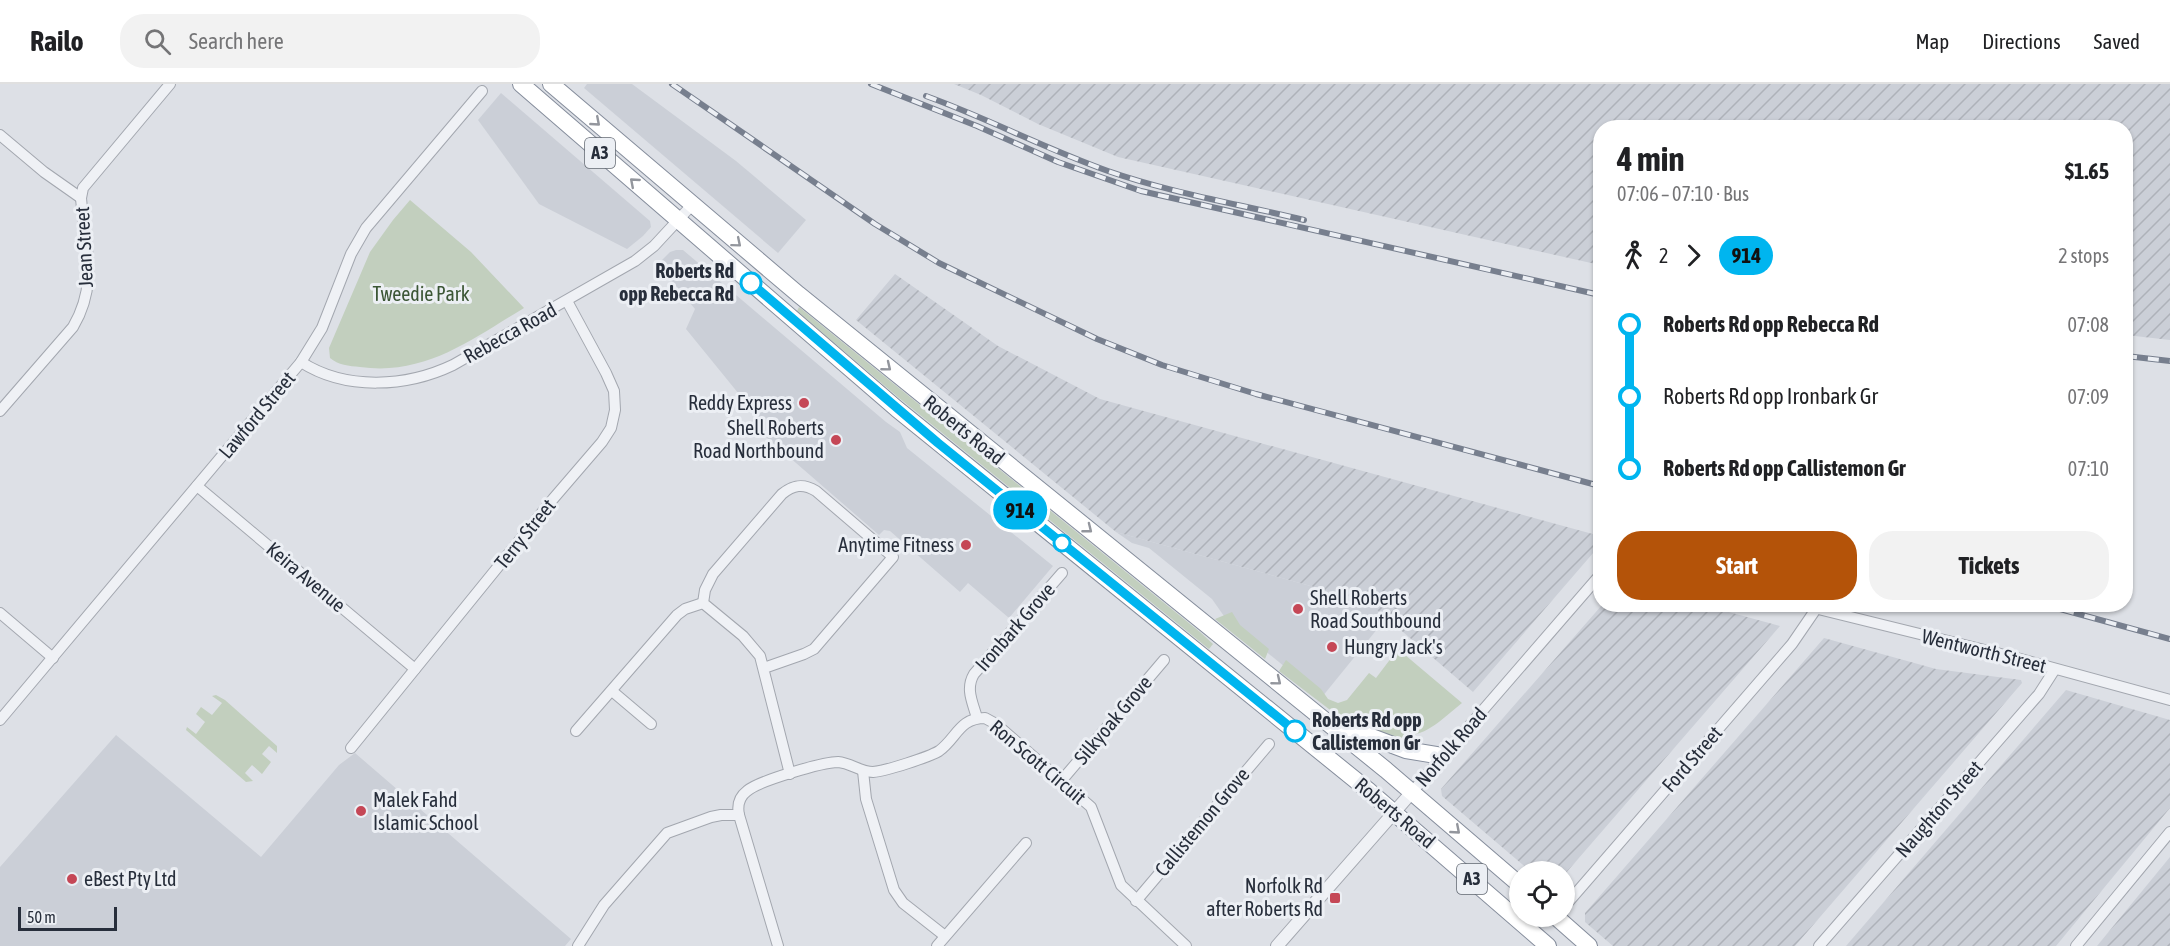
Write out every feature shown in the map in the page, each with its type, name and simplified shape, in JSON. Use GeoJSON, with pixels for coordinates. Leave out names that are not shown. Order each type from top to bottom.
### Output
{"type":"FeatureCollection","features":[{"type":"Feature","properties":{"kind":"highway","name":"Roberts Road"},"geometry":{"type":"LineString","coordinates":[[521,84],[938,443],[1394,812],[1548,946]]}},
{"type":"Feature","properties":{"kind":"highway","name":"Roberts Road"},"geometry":{"type":"LineString","coordinates":[[551,84],[860,345],[1325,720],[1509,876]]}},
{"type":"Feature","properties":{"kind":"highway"},"geometry":{"type":"LineString","coordinates":[[1325,720],[1406,750],[1442,756]]}},
{"type":"Feature","properties":{"kind":"highway"},"geometry":{"type":"LineString","coordinates":[[1567,927],[1589,946]]}},
{"type":"Feature","properties":{"kind":"street","name":"Jean Street"},"geometry":{"type":"LineString","coordinates":[[0,411],[73,327],[81,314],[89,286],[81,198],[83,188],[170,84]]}},
{"type":"Feature","properties":{"kind":"street","name":"Lawford Street"},"geometry":{"type":"LineString","coordinates":[[0,720],[301,362],[322,328],[344,270],[366,228],[482,91]]}},
{"type":"Feature","properties":{"kind":"street"},"geometry":{"type":"LineString","coordinates":[[0,135],[81,198]]}},
{"type":"Feature","properties":{"kind":"street","name":"Rebecca Road"},"geometry":{"type":"LineString","coordinates":[[301,362],[332,376],[393,382],[420,378],[453,365],[635,261],[654,246],[692,205]]}},
{"type":"Feature","properties":{"kind":"street","name":"Terry Street"},"geometry":{"type":"LineString","coordinates":[[351,748],[553,499],[603,442],[611,428],[615,410],[614,391],[567,301]]}},
{"type":"Feature","properties":{"kind":"street","name":"Keira Avenue"},"geometry":{"type":"LineString","coordinates":[[197,486],[415,669]]}},
{"type":"Feature","properties":{"kind":"street"},"geometry":{"type":"LineString","coordinates":[[704,603],[705,590],[713,574],[782,494],[794,486],[806,486],[811,489],[893,557],[814,649],[764,669]]}},
{"type":"Feature","properties":{"kind":"street","name":"Ironbark Grove"},"geometry":{"type":"LineString","coordinates":[[977,718],[969,685],[974,674],[1062,573]]}},
{"type":"Feature","properties":{"kind":"street","name":"Norfolk Road"},"geometry":{"type":"LineString","coordinates":[[1278,946],[1593,583]]}},
{"type":"Feature","properties":{"kind":"street"},"geometry":{"type":"LineString","coordinates":[[704,603],[752,645],[760,656],[790,774]]}},
{"type":"Feature","properties":{"kind":"street"},"geometry":{"type":"LineString","coordinates":[[576,731],[677,615],[685,609],[704,603]]}},
{"type":"Feature","properties":{"kind":"street","name":"Ford Street"},"geometry":{"type":"LineString","coordinates":[[1575,894],[1792,644],[1814,612]]}},
{"type":"Feature","properties":{"kind":"street","name":"Wentworth Street"},"geometry":{"type":"LineString","coordinates":[[1828,612],[1982,649],[2170,700]]}},
{"type":"Feature","properties":{"kind":"street"},"geometry":{"type":"LineString","coordinates":[[0,613],[52,658]]}},
{"type":"Feature","properties":{"kind":"street","name":"Silkyoak Grove"},"geometry":{"type":"LineString","coordinates":[[1062,780],[1164,660]]}},
{"type":"Feature","properties":{"kind":"street","name":"Naughton Street"},"geometry":{"type":"LineString","coordinates":[[1819,946],[2039,694],[2055,669]]}},
{"type":"Feature","properties":{"kind":"street"},"geometry":{"type":"LineString","coordinates":[[612,692],[651,724]]}},
{"type":"Feature","properties":{"kind":"street","name":"Ron Scott Circuit"},"geometry":{"type":"LineString","coordinates":[[739,815],[739,802],[747,790],[754,786],[839,762],[863,771],[881,770],[934,753],[944,747],[962,725],[972,719],[985,718],[996,724],[1091,807],[1096,814],[1117,878],[1124,890],[1186,946]]}},
{"type":"Feature","properties":{"kind":"street","name":"Callistemon Grove"},"geometry":{"type":"LineString","coordinates":[[1136,901],[1269,744]]}},
{"type":"Feature","properties":{"kind":"street"},"geometry":{"type":"LineString","coordinates":[[863,771],[866,799],[894,890],[903,903],[945,936]]}},
{"type":"Feature","properties":{"kind":"street"},"geometry":{"type":"LineString","coordinates":[[578,946],[604,905],[667,833],[721,815],[739,815],[778,946]]}},
{"type":"Feature","properties":{"kind":"street"},"geometry":{"type":"LineString","coordinates":[[2076,946],[2170,832]]}},
{"type":"Feature","properties":{"kind":"street"},"geometry":{"type":"LineString","coordinates":[[937,946],[1026,843]]}},
{"type":"Feature","properties":{"kind":"shaded area"},"geometry":{"type":"Polygon","coordinates":[[[587,84],[632,84],[736,161],[806,220],[778,253],[584,88],[587,84]]]}},
{"type":"Feature","properties":{"kind":"shaded area"},"geometry":{"type":"Polygon","coordinates":[[[954,84],[2170,84],[2170,340],[2133,336],[2133,120],[1593,120],[1593,263],[1118,157],[1038,124],[954,84]]]}},
{"type":"Feature","properties":{"kind":"shaded area"},"geometry":{"type":"Polygon","coordinates":[[[501,93],[650,221],[651,227],[643,236],[627,249],[539,204],[478,120],[501,93]]]}},
{"type":"Feature","properties":{"kind":"shaded area"},"geometry":{"type":"Polygon","coordinates":[[[683,250],[900,432],[907,448],[1053,566],[1009,618],[968,583],[960,592],[890,531],[884,530],[879,535],[750,423],[756,415],[686,329],[695,309],[658,264],[670,252],[683,250]]]}},
{"type":"Feature","properties":{"kind":"shaded area"},"geometry":{"type":"Polygon","coordinates":[[[895,274],[998,346],[1100,399],[1593,534],[1593,553],[1473,692],[1368,602],[1116,532],[856,320],[895,274]]]}},
{"type":"Feature","properties":{"kind":"shaded area","name":"Shell Roberts Road Southbound"},"geometry":{"type":"Polygon","coordinates":[[[1116,532],[1368,602],[1387,617],[1322,697],[1226,619],[1212,599],[1149,548],[1132,543],[1116,532]]]}},
{"type":"Feature","properties":{"kind":"shaded area"},"geometry":{"type":"Polygon","coordinates":[[[1596,612],[1729,612],[1780,626],[1575,862],[1518,861],[1442,796],[1441,789],[1596,612]]]}},
{"type":"Feature","properties":{"kind":"shaded area"},"geometry":{"type":"Polygon","coordinates":[[[1824,638],[1936,669],[2021,680],[2022,683],[1795,946],[1613,946],[1585,922],[1585,913],[1824,638]]]}},
{"type":"Feature","properties":{"kind":"shaded area"},"geometry":{"type":"Polygon","coordinates":[[[2066,690],[2170,720],[2170,808],[2056,946],[1846,946],[2066,690]]]}},
{"type":"Feature","properties":{"kind":"shaded area"},"geometry":{"type":"Polygon","coordinates":[[[116,735],[261,857],[339,765],[355,753],[571,939],[565,946],[0,946],[0,867],[116,735]]]}},
{"type":"Feature","properties":{"kind":"shaded area"},"geometry":{"type":"Polygon","coordinates":[[[2170,857],[2170,946],[2097,946],[2170,857]]]}},
{"type":"Feature","properties":{"kind":"green space","name":"Tweedie Park"},"geometry":{"type":"Polygon","coordinates":[[[410,200],[471,252],[524,308],[466,343],[426,361],[384,368],[344,365],[330,358],[329,348],[370,252],[410,200]]]}},
{"type":"Feature","properties":{"kind":"green space"},"geometry":{"type":"Polygon","coordinates":[[[799,307],[1200,632],[1213,644],[1209,649],[899,398],[797,311],[799,307]]]}},
{"type":"Feature","properties":{"kind":"green space"},"geometry":{"type":"Polygon","coordinates":[[[1232,612],[1240,625],[1269,649],[1265,659],[1215,619],[1232,612]]]}},
{"type":"Feature","properties":{"kind":"green space"},"geometry":{"type":"Polygon","coordinates":[[[1398,649],[1462,703],[1428,729],[1403,736],[1402,744],[1342,719],[1279,671],[1286,660],[1321,689],[1328,699],[1338,703],[1347,700],[1369,673],[1376,678],[1398,649]]]}},
{"type":"Feature","properties":{"kind":"green space"},"geometry":{"type":"Polygon","coordinates":[[[216,695],[225,700],[277,746],[277,753],[269,746],[262,754],[271,762],[262,774],[252,765],[245,773],[253,781],[246,782],[186,730],[187,727],[196,734],[205,722],[196,714],[201,707],[212,715],[222,703],[212,696],[216,695]]]}},
{"type":"Feature","properties":{"kind":"railway"},"geometry":{"type":"LineString","coordinates":[[672,84],[875,224],[939,263],[1097,339],[1162,365],[1256,394],[1593,484]]}},
{"type":"Feature","properties":{"kind":"railway"},"geometry":{"type":"LineString","coordinates":[[871,84],[977,126],[1058,162],[1141,191],[1593,293]]}},
{"type":"Feature","properties":{"kind":"railway"},"geometry":{"type":"LineString","coordinates":[[926,96],[1062,153],[1132,179],[1304,220]]}},
{"type":"Feature","properties":{"kind":"railway"},"geometry":{"type":"LineString","coordinates":[[2133,357],[2170,361]]}},
{"type":"Feature","properties":{"kind":"railway"},"geometry":{"type":"LineString","coordinates":[[2071,612],[2170,639]]}},
{"type":"Feature","properties":{"kind":"bus line","name":"914"},"geometry":{"type":"LineString","coordinates":[[751,283],[938,443],[1295,731]]}},
{"type":"Feature","properties":{"kind":"place","name":"Roberts Rd opp Rebecca Rd"},"geometry":{"type":"Point","coordinates":[751,283]}},
{"type":"Feature","properties":{"kind":"place","name":"Reddy Express"},"geometry":{"type":"Point","coordinates":[804,403]}},
{"type":"Feature","properties":{"kind":"place","name":"Shell Roberts Road Northbound"},"geometry":{"type":"Point","coordinates":[836,440]}},
{"type":"Feature","properties":{"kind":"place","name":"Anytime Fitness"},"geometry":{"type":"Point","coordinates":[966,545]}},
{"type":"Feature","properties":{"kind":"place","name":"Shell Roberts Road Southbound"},"geometry":{"type":"Point","coordinates":[1298,609]}},
{"type":"Feature","properties":{"kind":"place","name":"Hungry Jack's"},"geometry":{"type":"Point","coordinates":[1332,647]}},
{"type":"Feature","properties":{"kind":"place","name":"Roberts Rd opp Callistemon Gr"},"geometry":{"type":"Point","coordinates":[1295,731]}},
{"type":"Feature","properties":{"kind":"place","name":"Malek Fahd Islamic School"},"geometry":{"type":"Point","coordinates":[361,811]}},
{"type":"Feature","properties":{"kind":"place","name":"eBest Pty Ltd"},"geometry":{"type":"Point","coordinates":[72,879]}},
{"type":"Feature","properties":{"kind":"place","name":"Norfolk Rd after Roberts Rd"},"geometry":{"type":"Point","coordinates":[1335,898]}}]}
